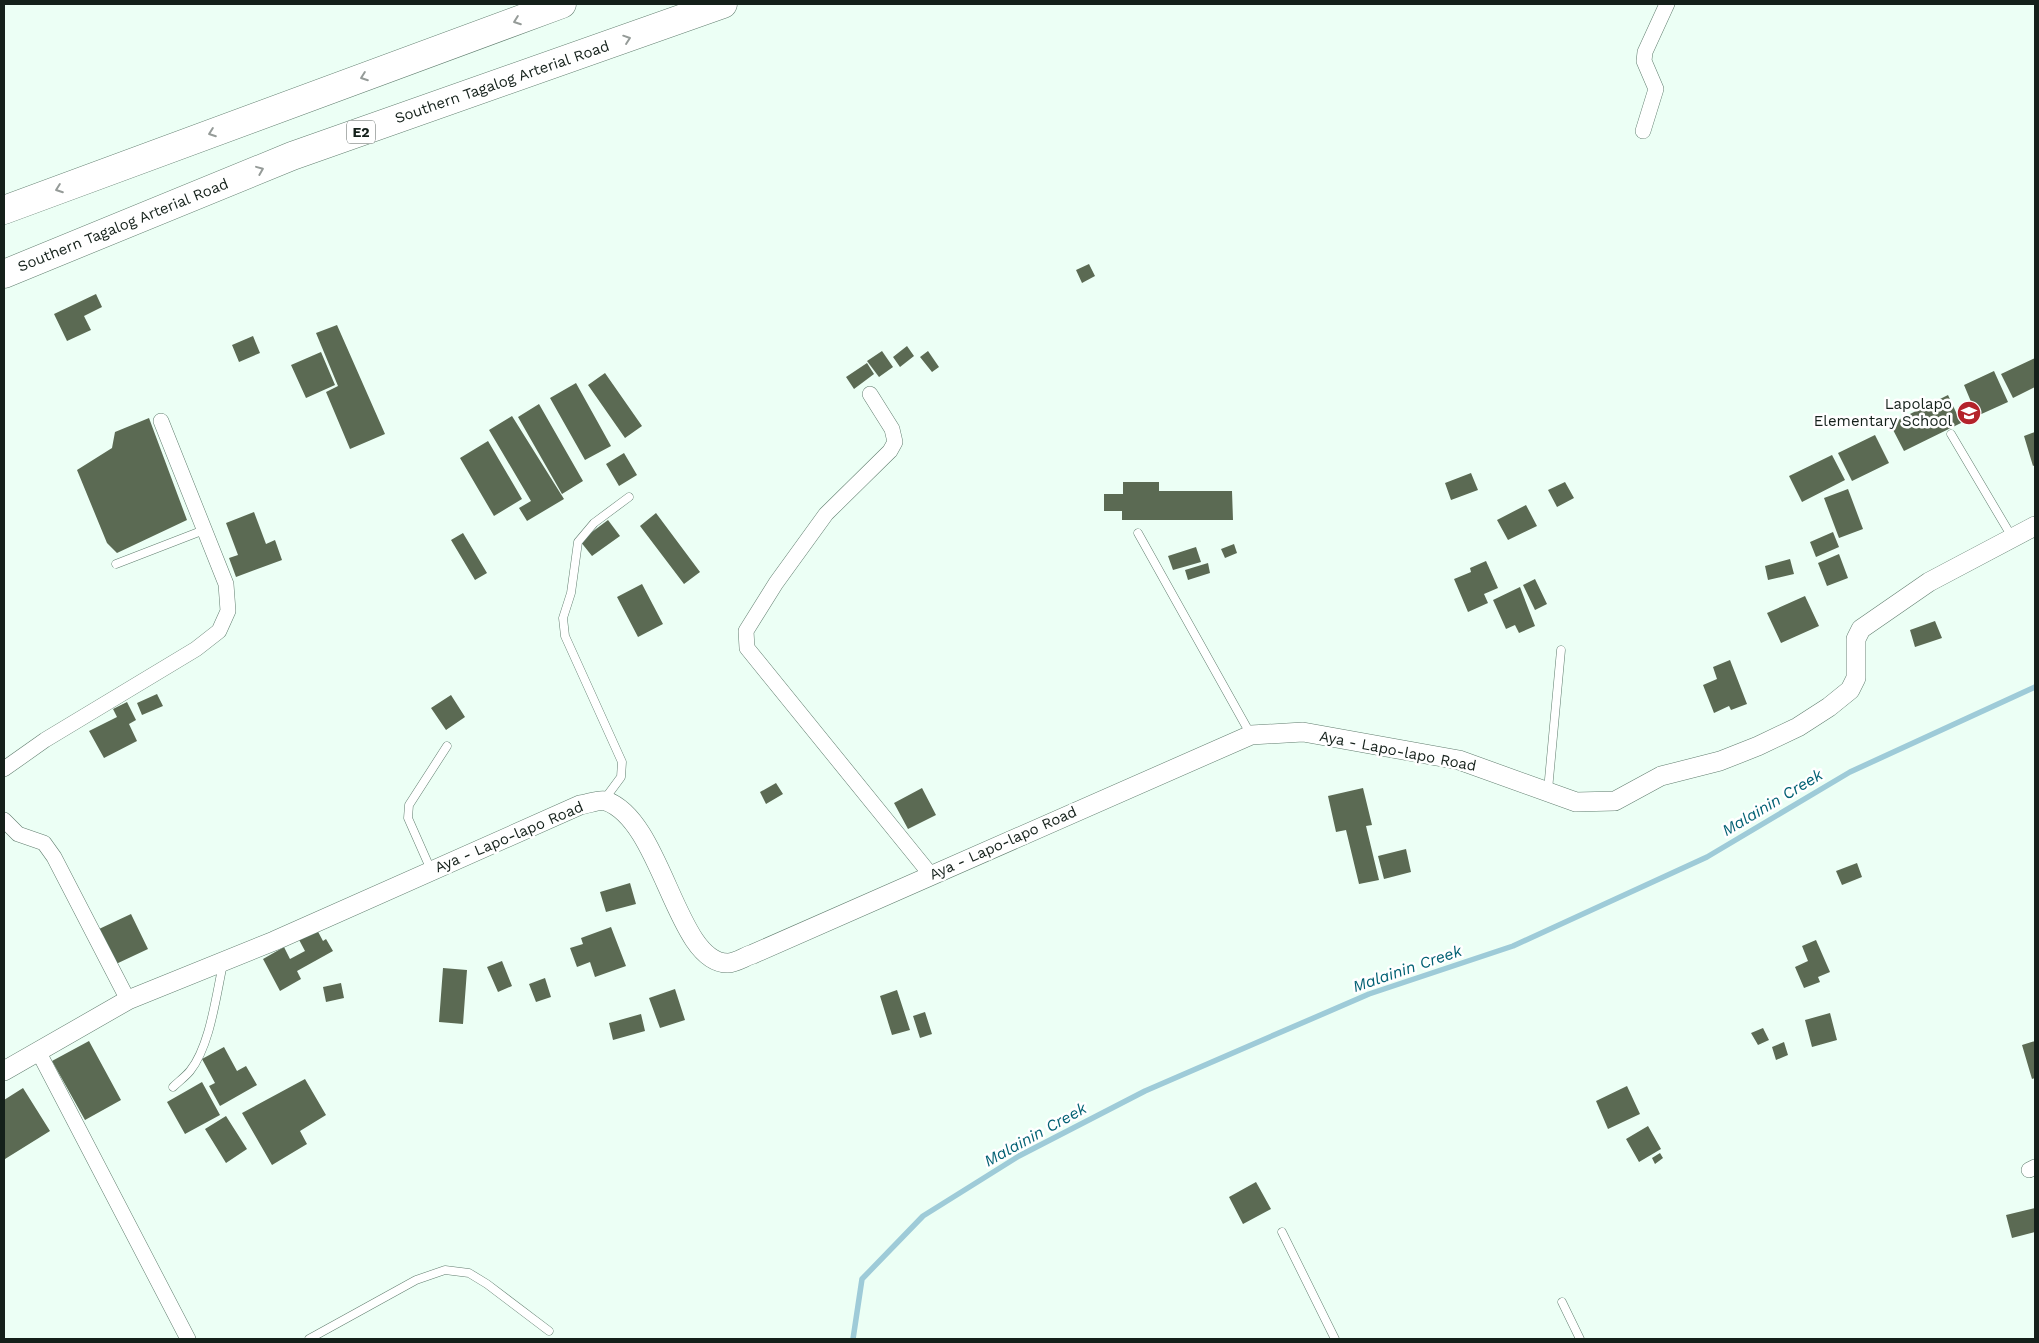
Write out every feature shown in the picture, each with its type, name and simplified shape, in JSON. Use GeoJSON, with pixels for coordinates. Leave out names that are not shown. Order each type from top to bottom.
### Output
{"type":"FeatureCollection","features":[{"type":"Feature","properties":{"kind":"highway"},"geometry":{"type":"LineString","coordinates":[[4,210],[562,4]]}},
{"type":"Feature","properties":{"kind":"highway","name":"Southern Tagalog Arterial Road"},"geometry":{"type":"LineString","coordinates":[[4,274],[292,156],[723,4]]}},
{"type":"Feature","properties":{"kind":"street"},"geometry":{"type":"LineString","coordinates":[[1643,131],[1656,89],[1644,61],[1645,52],[1667,4]]}},
{"type":"Feature","properties":{"kind":"street"},"geometry":{"type":"LineString","coordinates":[[870,394],[892,429],[895,442],[890,451],[826,514],[776,583],[746,631],[745,639],[747,648],[931,875]]}},
{"type":"Feature","properties":{"kind":"street"},"geometry":{"type":"LineString","coordinates":[[4,769],[45,740],[196,649],[219,632],[228,611],[226,584],[161,421]]}},
{"type":"Feature","properties":{"kind":"street","name":"Aya - Lapo-lapo Road"},"geometry":{"type":"LineString","coordinates":[[4,1071],[128,1000],[224,961],[580,806],[604,800],[624,810],[662,871],[689,935],[705,955],[728,963],[1251,735],[1303,732],[1459,760],[1576,802],[1615,800],[1661,776],[1720,760],[1758,746],[1798,727],[1829,708],[1850,690],[1856,678],[1856,639],[1861,629],[1929,582],[2035,526]]}},
{"type":"Feature","properties":{"kind":"street"},"geometry":{"type":"LineString","coordinates":[[4,820],[18,834],[44,843],[54,856],[128,1000]]}},
{"type":"Feature","properties":{"kind":"street"},"geometry":{"type":"LineString","coordinates":[[38,1052],[188,1339]]}},
{"type":"Feature","properties":{"kind":"lane"},"geometry":{"type":"LineString","coordinates":[[1951,434],[2013,539]]}},
{"type":"Feature","properties":{"kind":"lane"},"geometry":{"type":"LineString","coordinates":[[604,800],[621,777],[622,762],[565,636],[563,618],[571,593],[578,542],[594,523],[629,497]]}},
{"type":"Feature","properties":{"kind":"lane"},"geometry":{"type":"LineString","coordinates":[[116,564],[204,530]]}},
{"type":"Feature","properties":{"kind":"lane"},"geometry":{"type":"LineString","coordinates":[[1138,533],[1251,735]]}},
{"type":"Feature","properties":{"kind":"lane"},"geometry":{"type":"LineString","coordinates":[[1548,791],[1561,650]]}},
{"type":"Feature","properties":{"kind":"lane"},"geometry":{"type":"LineString","coordinates":[[431,870],[408,818],[409,805],[448,746]]}},
{"type":"Feature","properties":{"kind":"lane"},"geometry":{"type":"LineString","coordinates":[[173,1087],[190,1070],[199,1054],[213,1012],[224,961]]}},
{"type":"Feature","properties":{"kind":"lane"},"geometry":{"type":"LineString","coordinates":[[1282,1232],[1335,1339]]}},
{"type":"Feature","properties":{"kind":"lane"},"geometry":{"type":"LineString","coordinates":[[309,1339],[416,1280],[445,1270],[469,1273],[487,1284],[549,1331]]}},
{"type":"Feature","properties":{"kind":"lane"},"geometry":{"type":"LineString","coordinates":[[1562,1302],[1580,1339]]}},
{"type":"Feature","properties":{"kind":"building"},"geometry":{"type":"Polygon","coordinates":[[[1089,264],[1095,276],[1082,283],[1076,270],[1089,264]]]}},
{"type":"Feature","properties":{"kind":"building"},"geometry":{"type":"Polygon","coordinates":[[[96,294],[102,307],[84,316],[91,330],[67,341],[54,314],[96,294]]]}},
{"type":"Feature","properties":{"kind":"building"},"geometry":{"type":"Polygon","coordinates":[[[337,325],[385,434],[350,449],[326,392],[338,386],[316,333],[337,325]]]}},
{"type":"Feature","properties":{"kind":"building"},"geometry":{"type":"Polygon","coordinates":[[[253,336],[260,353],[239,362],[232,345],[253,336]]]}},
{"type":"Feature","properties":{"kind":"building"},"geometry":{"type":"Polygon","coordinates":[[[907,346],[914,356],[900,367],[893,357],[907,346]]]}},
{"type":"Feature","properties":{"kind":"building"},"geometry":{"type":"Polygon","coordinates":[[[882,351],[893,367],[879,377],[867,361],[882,351]]]}},
{"type":"Feature","properties":{"kind":"building"},"geometry":{"type":"Polygon","coordinates":[[[928,351],[939,367],[932,372],[920,357],[928,351]]]}},
{"type":"Feature","properties":{"kind":"building"},"geometry":{"type":"Polygon","coordinates":[[[321,352],[335,385],[306,398],[291,365],[321,352]]]}},
{"type":"Feature","properties":{"kind":"building"},"geometry":{"type":"Polygon","coordinates":[[[2035,358],[2035,387],[2013,398],[2001,374],[2035,358]]]}},
{"type":"Feature","properties":{"kind":"building"},"geometry":{"type":"Polygon","coordinates":[[[867,363],[874,374],[854,389],[846,377],[867,363]]]}},
{"type":"Feature","properties":{"kind":"building"},"geometry":{"type":"Polygon","coordinates":[[[1994,371],[2008,402],[1977,416],[1964,385],[1994,371]]]}},
{"type":"Feature","properties":{"kind":"building"},"geometry":{"type":"Polygon","coordinates":[[[605,373],[642,426],[625,438],[588,385],[605,373]]]}},
{"type":"Feature","properties":{"kind":"building"},"geometry":{"type":"Polygon","coordinates":[[[576,383],[611,446],[585,460],[550,398],[576,383]]]}},
{"type":"Feature","properties":{"kind":"building"},"geometry":{"type":"Polygon","coordinates":[[[1948,395],[1961,423],[1904,451],[1890,424],[1948,395]]]}},
{"type":"Feature","properties":{"kind":"building"},"geometry":{"type":"Polygon","coordinates":[[[539,404],[583,481],[562,494],[518,417],[539,404]]]}},
{"type":"Feature","properties":{"kind":"building"},"geometry":{"type":"Polygon","coordinates":[[[512,416],[564,499],[527,521],[519,508],[531,501],[489,430],[512,416]]]}},
{"type":"Feature","properties":{"kind":"building"},"geometry":{"type":"Polygon","coordinates":[[[149,418],[187,520],[117,553],[107,543],[77,470],[112,448],[115,432],[149,418]]]}},
{"type":"Feature","properties":{"kind":"building"},"geometry":{"type":"Polygon","coordinates":[[[2035,432],[2035,465],[2033,466],[2024,436],[2035,432]]]}},
{"type":"Feature","properties":{"kind":"building"},"geometry":{"type":"Polygon","coordinates":[[[1875,435],[1889,463],[1852,481],[1838,453],[1875,435]]]}},
{"type":"Feature","properties":{"kind":"building"},"geometry":{"type":"Polygon","coordinates":[[[488,441],[522,499],[494,516],[460,458],[488,441]]]}},
{"type":"Feature","properties":{"kind":"building"},"geometry":{"type":"Polygon","coordinates":[[[624,453],[637,475],[619,486],[606,464],[624,453]]]}},
{"type":"Feature","properties":{"kind":"building"},"geometry":{"type":"Polygon","coordinates":[[[1832,455],[1845,480],[1802,502],[1789,476],[1832,455]]]}},
{"type":"Feature","properties":{"kind":"building"},"geometry":{"type":"Polygon","coordinates":[[[1471,473],[1478,490],[1451,500],[1445,483],[1471,473]]]}},
{"type":"Feature","properties":{"kind":"building"},"geometry":{"type":"Polygon","coordinates":[[[1123,482],[1159,482],[1159,491],[1232,491],[1233,520],[1122,520],[1122,511],[1104,511],[1104,494],[1123,494],[1123,482]]]}},
{"type":"Feature","properties":{"kind":"building"},"geometry":{"type":"Polygon","coordinates":[[[1565,482],[1574,498],[1557,507],[1548,490],[1565,482]]]}},
{"type":"Feature","properties":{"kind":"building"},"geometry":{"type":"Polygon","coordinates":[[[1848,489],[1863,529],[1839,538],[1824,498],[1848,489]]]}},
{"type":"Feature","properties":{"kind":"building"},"geometry":{"type":"Polygon","coordinates":[[[1526,505],[1537,526],[1508,540],[1497,520],[1526,505]]]}},
{"type":"Feature","properties":{"kind":"building"},"geometry":{"type":"Polygon","coordinates":[[[254,512],[266,544],[275,540],[282,560],[236,577],[229,558],[238,555],[226,523],[254,512]]]}},
{"type":"Feature","properties":{"kind":"building"},"geometry":{"type":"Polygon","coordinates":[[[656,513],[700,572],[684,584],[640,526],[656,513]]]}},
{"type":"Feature","properties":{"kind":"building"},"geometry":{"type":"Polygon","coordinates":[[[608,520],[620,536],[592,556],[580,541],[608,520]]]}},
{"type":"Feature","properties":{"kind":"building"},"geometry":{"type":"Polygon","coordinates":[[[1833,532],[1839,547],[1816,557],[1810,542],[1833,532]]]}},
{"type":"Feature","properties":{"kind":"building"},"geometry":{"type":"Polygon","coordinates":[[[463,533],[487,573],[475,580],[451,540],[463,533]]]}},
{"type":"Feature","properties":{"kind":"building"},"geometry":{"type":"Polygon","coordinates":[[[1234,544],[1237,553],[1225,558],[1221,549],[1234,544]]]}},
{"type":"Feature","properties":{"kind":"building"},"geometry":{"type":"Polygon","coordinates":[[[1196,547],[1201,562],[1173,570],[1168,556],[1196,547]]]}},
{"type":"Feature","properties":{"kind":"building"},"geometry":{"type":"Polygon","coordinates":[[[1839,554],[1848,578],[1827,586],[1818,563],[1839,554]]]}},
{"type":"Feature","properties":{"kind":"building"},"geometry":{"type":"Polygon","coordinates":[[[1790,559],[1794,574],[1768,580],[1765,566],[1790,559]]]}},
{"type":"Feature","properties":{"kind":"building"},"geometry":{"type":"Polygon","coordinates":[[[1486,561],[1498,588],[1484,594],[1488,603],[1468,612],[1454,579],[1471,572],[1470,568],[1486,561]]]}},
{"type":"Feature","properties":{"kind":"building"},"geometry":{"type":"Polygon","coordinates":[[[1208,563],[1210,573],[1188,580],[1185,570],[1208,563]]]}},
{"type":"Feature","properties":{"kind":"building"},"geometry":{"type":"Polygon","coordinates":[[[1535,579],[1547,604],[1535,610],[1523,585],[1535,579]]]}},
{"type":"Feature","properties":{"kind":"building"},"geometry":{"type":"Polygon","coordinates":[[[642,584],[663,624],[638,637],[617,597],[642,584]]]}},
{"type":"Feature","properties":{"kind":"building"},"geometry":{"type":"Polygon","coordinates":[[[1520,587],[1535,626],[1519,633],[1515,625],[1506,629],[1493,600],[1520,587]]]}},
{"type":"Feature","properties":{"kind":"building"},"geometry":{"type":"Polygon","coordinates":[[[1805,596],[1819,626],[1781,643],[1767,613],[1805,596]]]}},
{"type":"Feature","properties":{"kind":"building"},"geometry":{"type":"Polygon","coordinates":[[[1935,621],[1942,638],[1915,647],[1910,630],[1935,621]]]}},
{"type":"Feature","properties":{"kind":"building"},"geometry":{"type":"Polygon","coordinates":[[[1730,660],[1747,704],[1731,710],[1729,706],[1714,713],[1703,685],[1717,679],[1713,667],[1730,660]]]}},
{"type":"Feature","properties":{"kind":"building"},"geometry":{"type":"Polygon","coordinates":[[[157,694],[163,706],[142,715],[137,703],[157,694]]]}},
{"type":"Feature","properties":{"kind":"building"},"geometry":{"type":"Polygon","coordinates":[[[451,695],[465,717],[446,730],[431,708],[451,695]]]}},
{"type":"Feature","properties":{"kind":"building"},"geometry":{"type":"Polygon","coordinates":[[[127,702],[136,720],[129,724],[137,741],[104,758],[89,731],[117,717],[113,709],[127,702]]]}},
{"type":"Feature","properties":{"kind":"building"},"geometry":{"type":"Polygon","coordinates":[[[776,783],[783,794],[766,804],[760,792],[776,783]]]}},
{"type":"Feature","properties":{"kind":"building"},"geometry":{"type":"Polygon","coordinates":[[[922,788],[936,815],[908,829],[894,803],[922,788]]]}},
{"type":"Feature","properties":{"kind":"building"},"geometry":{"type":"Polygon","coordinates":[[[1363,788],[1372,825],[1366,826],[1379,880],[1359,884],[1346,830],[1336,832],[1328,796],[1363,788]]]}},
{"type":"Feature","properties":{"kind":"building"},"geometry":{"type":"Polygon","coordinates":[[[1406,849],[1411,872],[1384,879],[1378,856],[1406,849]]]}},
{"type":"Feature","properties":{"kind":"building"},"geometry":{"type":"Polygon","coordinates":[[[1857,863],[1862,877],[1842,885],[1836,871],[1857,863]]]}},
{"type":"Feature","properties":{"kind":"building"},"geometry":{"type":"Polygon","coordinates":[[[630,883],[636,904],[606,912],[600,892],[630,883]]]}},
{"type":"Feature","properties":{"kind":"building"},"geometry":{"type":"Polygon","coordinates":[[[131,914],[148,949],[116,964],[99,929],[131,914]]]}},
{"type":"Feature","properties":{"kind":"building"},"geometry":{"type":"Polygon","coordinates":[[[315,926],[323,941],[326,939],[333,951],[297,971],[301,979],[280,991],[263,959],[284,947],[290,959],[305,951],[297,936],[315,926]]]}},
{"type":"Feature","properties":{"kind":"building"},"geometry":{"type":"Polygon","coordinates":[[[611,927],[626,966],[595,977],[590,962],[577,967],[570,948],[583,944],[581,938],[611,927]]]}},
{"type":"Feature","properties":{"kind":"building"},"geometry":{"type":"Polygon","coordinates":[[[1816,940],[1830,972],[1818,977],[1820,982],[1804,988],[1795,967],[1808,961],[1802,946],[1816,940]]]}},
{"type":"Feature","properties":{"kind":"building"},"geometry":{"type":"Polygon","coordinates":[[[502,961],[512,986],[498,992],[487,967],[502,961]]]}},
{"type":"Feature","properties":{"kind":"building"},"geometry":{"type":"Polygon","coordinates":[[[443,968],[467,970],[463,1024],[439,1022],[443,968]]]}},
{"type":"Feature","properties":{"kind":"building"},"geometry":{"type":"Polygon","coordinates":[[[545,978],[551,997],[536,1002],[529,984],[545,978]]]}},
{"type":"Feature","properties":{"kind":"building"},"geometry":{"type":"Polygon","coordinates":[[[341,983],[344,998],[326,1002],[323,987],[341,983]]]}},
{"type":"Feature","properties":{"kind":"building"},"geometry":{"type":"Polygon","coordinates":[[[675,989],[685,1020],[660,1028],[649,998],[675,989]]]}},
{"type":"Feature","properties":{"kind":"building"},"geometry":{"type":"Polygon","coordinates":[[[897,990],[910,1030],[892,1035],[880,996],[897,990]]]}},
{"type":"Feature","properties":{"kind":"building"},"geometry":{"type":"Polygon","coordinates":[[[925,1012],[932,1034],[920,1038],[913,1016],[925,1012]]]}},
{"type":"Feature","properties":{"kind":"building"},"geometry":{"type":"Polygon","coordinates":[[[1830,1013],[1837,1040],[1812,1047],[1805,1020],[1830,1013]]]}},
{"type":"Feature","properties":{"kind":"building"},"geometry":{"type":"Polygon","coordinates":[[[641,1014],[645,1031],[613,1040],[609,1023],[641,1014]]]}},
{"type":"Feature","properties":{"kind":"building"},"geometry":{"type":"Polygon","coordinates":[[[1763,1028],[1769,1040],[1758,1045],[1751,1033],[1763,1028]]]}},
{"type":"Feature","properties":{"kind":"building"},"geometry":{"type":"Polygon","coordinates":[[[89,1041],[121,1100],[85,1120],[52,1061],[89,1041]]]}},
{"type":"Feature","properties":{"kind":"building"},"geometry":{"type":"Polygon","coordinates":[[[2035,1041],[2035,1078],[2032,1079],[2022,1045],[2035,1041]]]}},
{"type":"Feature","properties":{"kind":"building"},"geometry":{"type":"Polygon","coordinates":[[[1784,1042],[1788,1055],[1776,1060],[1772,1047],[1784,1042]]]}},
{"type":"Feature","properties":{"kind":"building"},"geometry":{"type":"Polygon","coordinates":[[[224,1047],[237,1071],[246,1066],[257,1085],[220,1106],[209,1086],[215,1083],[202,1059],[224,1047]]]}},
{"type":"Feature","properties":{"kind":"building"},"geometry":{"type":"Polygon","coordinates":[[[305,1079],[326,1115],[300,1131],[307,1144],[272,1165],[242,1113],[305,1079]]]}},
{"type":"Feature","properties":{"kind":"building"},"geometry":{"type":"Polygon","coordinates":[[[202,1082],[220,1115],[185,1134],[167,1102],[202,1082]]]}},
{"type":"Feature","properties":{"kind":"building"},"geometry":{"type":"Polygon","coordinates":[[[1627,1086],[1640,1114],[1608,1129],[1596,1101],[1627,1086]]]}},
{"type":"Feature","properties":{"kind":"building"},"geometry":{"type":"Polygon","coordinates":[[[23,1088],[50,1131],[5,1159],[4,1100],[23,1088]]]}},
{"type":"Feature","properties":{"kind":"building"},"geometry":{"type":"Polygon","coordinates":[[[226,1116],[247,1149],[226,1163],[205,1129],[226,1116]]]}},
{"type":"Feature","properties":{"kind":"building"},"geometry":{"type":"Polygon","coordinates":[[[1648,1126],[1661,1149],[1639,1162],[1626,1139],[1648,1126]]]}},
{"type":"Feature","properties":{"kind":"building"},"geometry":{"type":"Polygon","coordinates":[[[1660,1153],[1663,1158],[1655,1164],[1652,1158],[1660,1153]]]}},
{"type":"Feature","properties":{"kind":"building"},"geometry":{"type":"Polygon","coordinates":[[[1256,1182],[1271,1209],[1243,1224],[1229,1197],[1256,1182]]]}},
{"type":"Feature","properties":{"kind":"building"},"geometry":{"type":"Polygon","coordinates":[[[2035,1208],[2035,1232],[2012,1238],[2006,1215],[2035,1208]]]}},
{"type":"Feature","properties":{"kind":"waterway","name":"Malainin Creek"},"geometry":{"type":"LineString","coordinates":[[853,1339],[862,1279],[923,1216],[1019,1156],[1145,1091],[1369,994],[1513,946],[1707,857],[1850,772],[2035,687]]}},
{"type":"Feature","properties":{"kind":"place","name":"Lapolapo Elementary School"},"geometry":{"type":"Point","coordinates":[1969,413]}}]}
